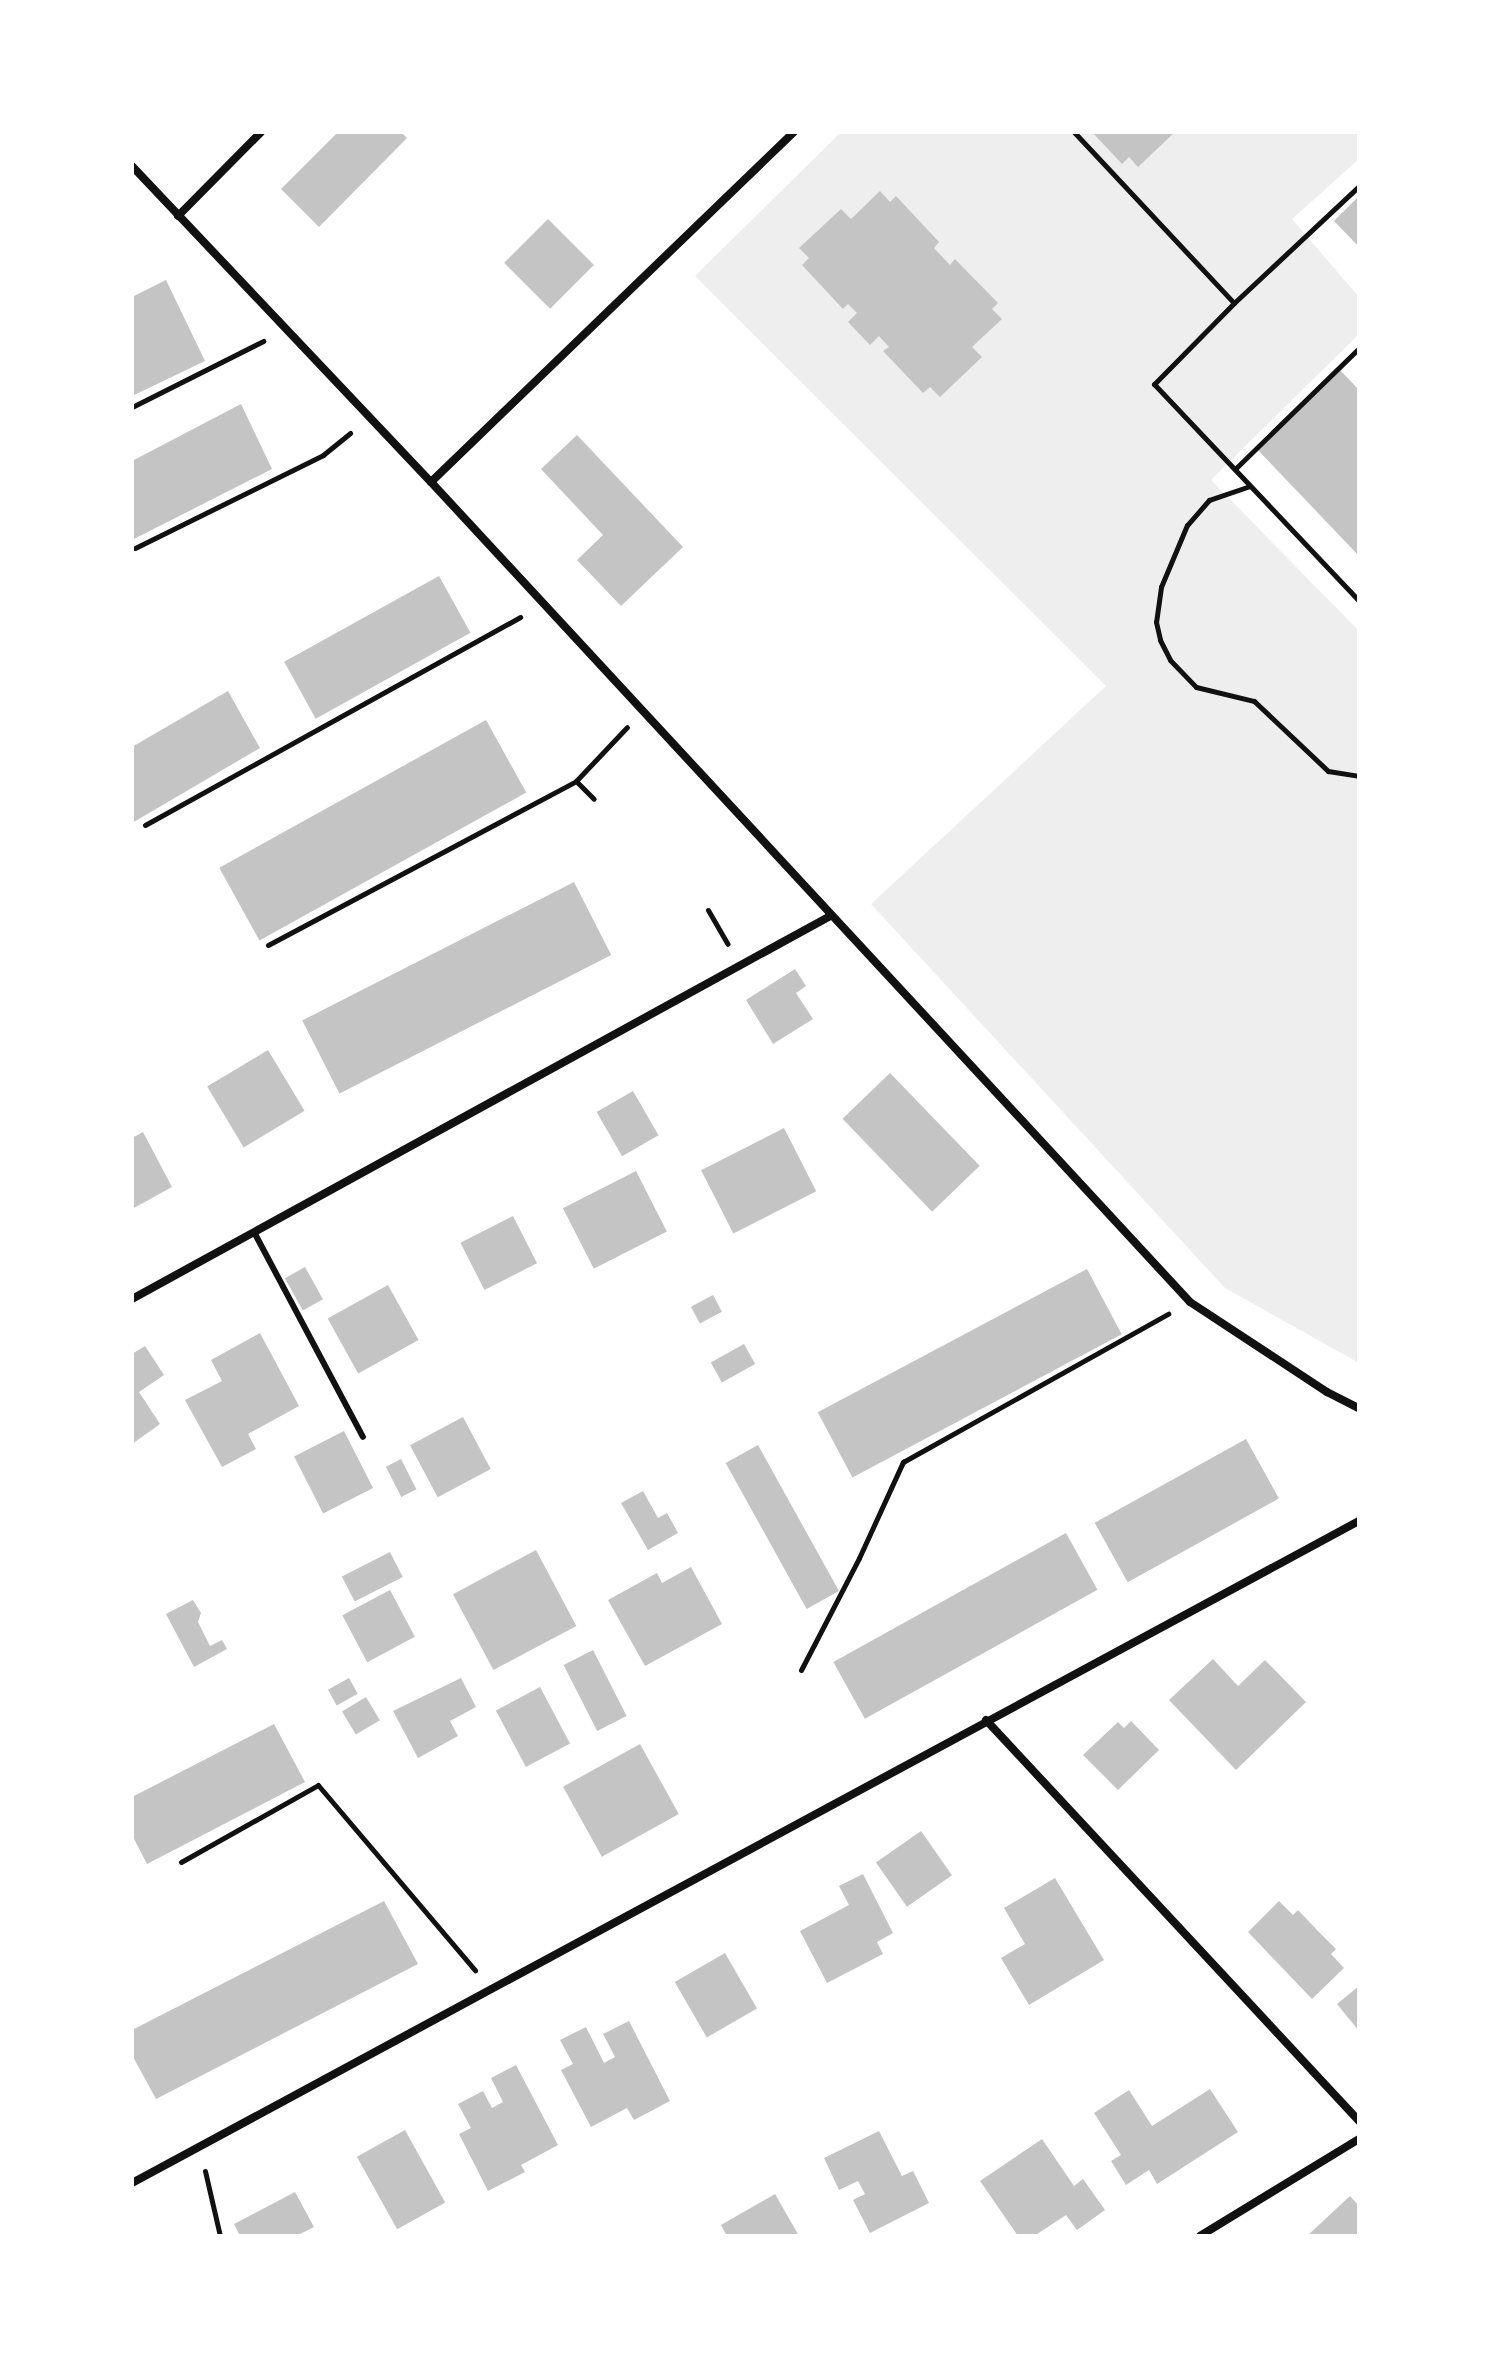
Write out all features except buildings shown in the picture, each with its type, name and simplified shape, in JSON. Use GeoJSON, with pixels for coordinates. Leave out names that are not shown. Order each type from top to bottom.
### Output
{"type":"FeatureCollection","features":[{"type":"Feature","properties":{"kind":"street"},"geometry":{"type":"LineString","coordinates":[[178,216],[261,132]]}},
{"type":"Feature","properties":{"kind":"street"},"geometry":{"type":"LineString","coordinates":[[431,482],[794,132]]}},
{"type":"Feature","properties":{"kind":"street"},"geometry":{"type":"LineString","coordinates":[[132,166],[431,482],[1190,1302],[1327,1392],[1359,1408]]}},
{"type":"Feature","properties":{"kind":"street"},"geometry":{"type":"LineString","coordinates":[[132,1299],[830,916]]}},
{"type":"Feature","properties":{"kind":"street"},"geometry":{"type":"LineString","coordinates":[[132,2183],[1359,1521]]}},
{"type":"Feature","properties":{"kind":"street"},"geometry":{"type":"LineString","coordinates":[[986,1720],[1359,2121]]}},
{"type":"Feature","properties":{"kind":"street"},"geometry":{"type":"LineString","coordinates":[[1200,2236],[1359,2139]]}},
{"type":"Feature","properties":{"kind":"lane"},"geometry":{"type":"LineString","coordinates":[[254,1232],[363,1437]]}},
{"type":"Feature","properties":{"kind":"path"},"geometry":{"type":"LineString","coordinates":[[1074,132],[1234,303]]}},
{"type":"Feature","properties":{"kind":"path"},"geometry":{"type":"LineString","coordinates":[[1359,186],[1234,303],[1154,384],[1359,601]]}},
{"type":"Feature","properties":{"kind":"path"},"geometry":{"type":"LineString","coordinates":[[132,407],[261,343],[281,324]]}},
{"type":"Feature","properties":{"kind":"path"},"geometry":{"type":"LineString","coordinates":[[1235,469],[1359,348]]}},
{"type":"Feature","properties":{"kind":"path"},"geometry":{"type":"LineString","coordinates":[[135,548],[323,455],[369,417]]}},
{"type":"Feature","properties":{"kind":"path"},"geometry":{"type":"LineString","coordinates":[[1250,486],[1209,500],[1187,525],[1161,587],[1156,622],[1160,640],[1170,660],[1196,687],[1254,701],[1328,771],[1359,776]]}},
{"type":"Feature","properties":{"kind":"path"},"geometry":{"type":"LineString","coordinates":[[145,825],[519,618],[537,598]]}},
{"type":"Feature","properties":{"kind":"path"},"geometry":{"type":"LineString","coordinates":[[268,945],[576,781],[642,712]]}},
{"type":"Feature","properties":{"kind":"path"},"geometry":{"type":"LineString","coordinates":[[576,781],[594,799]]}},
{"type":"Feature","properties":{"kind":"path"},"geometry":{"type":"LineString","coordinates":[[708,910],[741,965]]}},
{"type":"Feature","properties":{"kind":"path"},"geometry":{"type":"LineString","coordinates":[[801,1670],[859,1558],[903,1462],[1190,1302]]}},
{"type":"Feature","properties":{"kind":"path"},"geometry":{"type":"LineString","coordinates":[[181,1862],[318,1785],[468,1960],[488,1992]]}},
{"type":"Feature","properties":{"kind":"path"},"geometry":{"type":"LineString","coordinates":[[200,2146],[220,2236]]}},
{"type":"Feature","properties":{"kind":"shaded area"},"geometry":{"type":"Polygon","coordinates":[[[841,132],[1359,132],[1359,159],[1292,219],[1359,297],[1359,334],[1211,480],[1359,631],[1359,1363],[1225,1288],[871,904],[1106,686],[695,276],[841,132]]]}}]}
